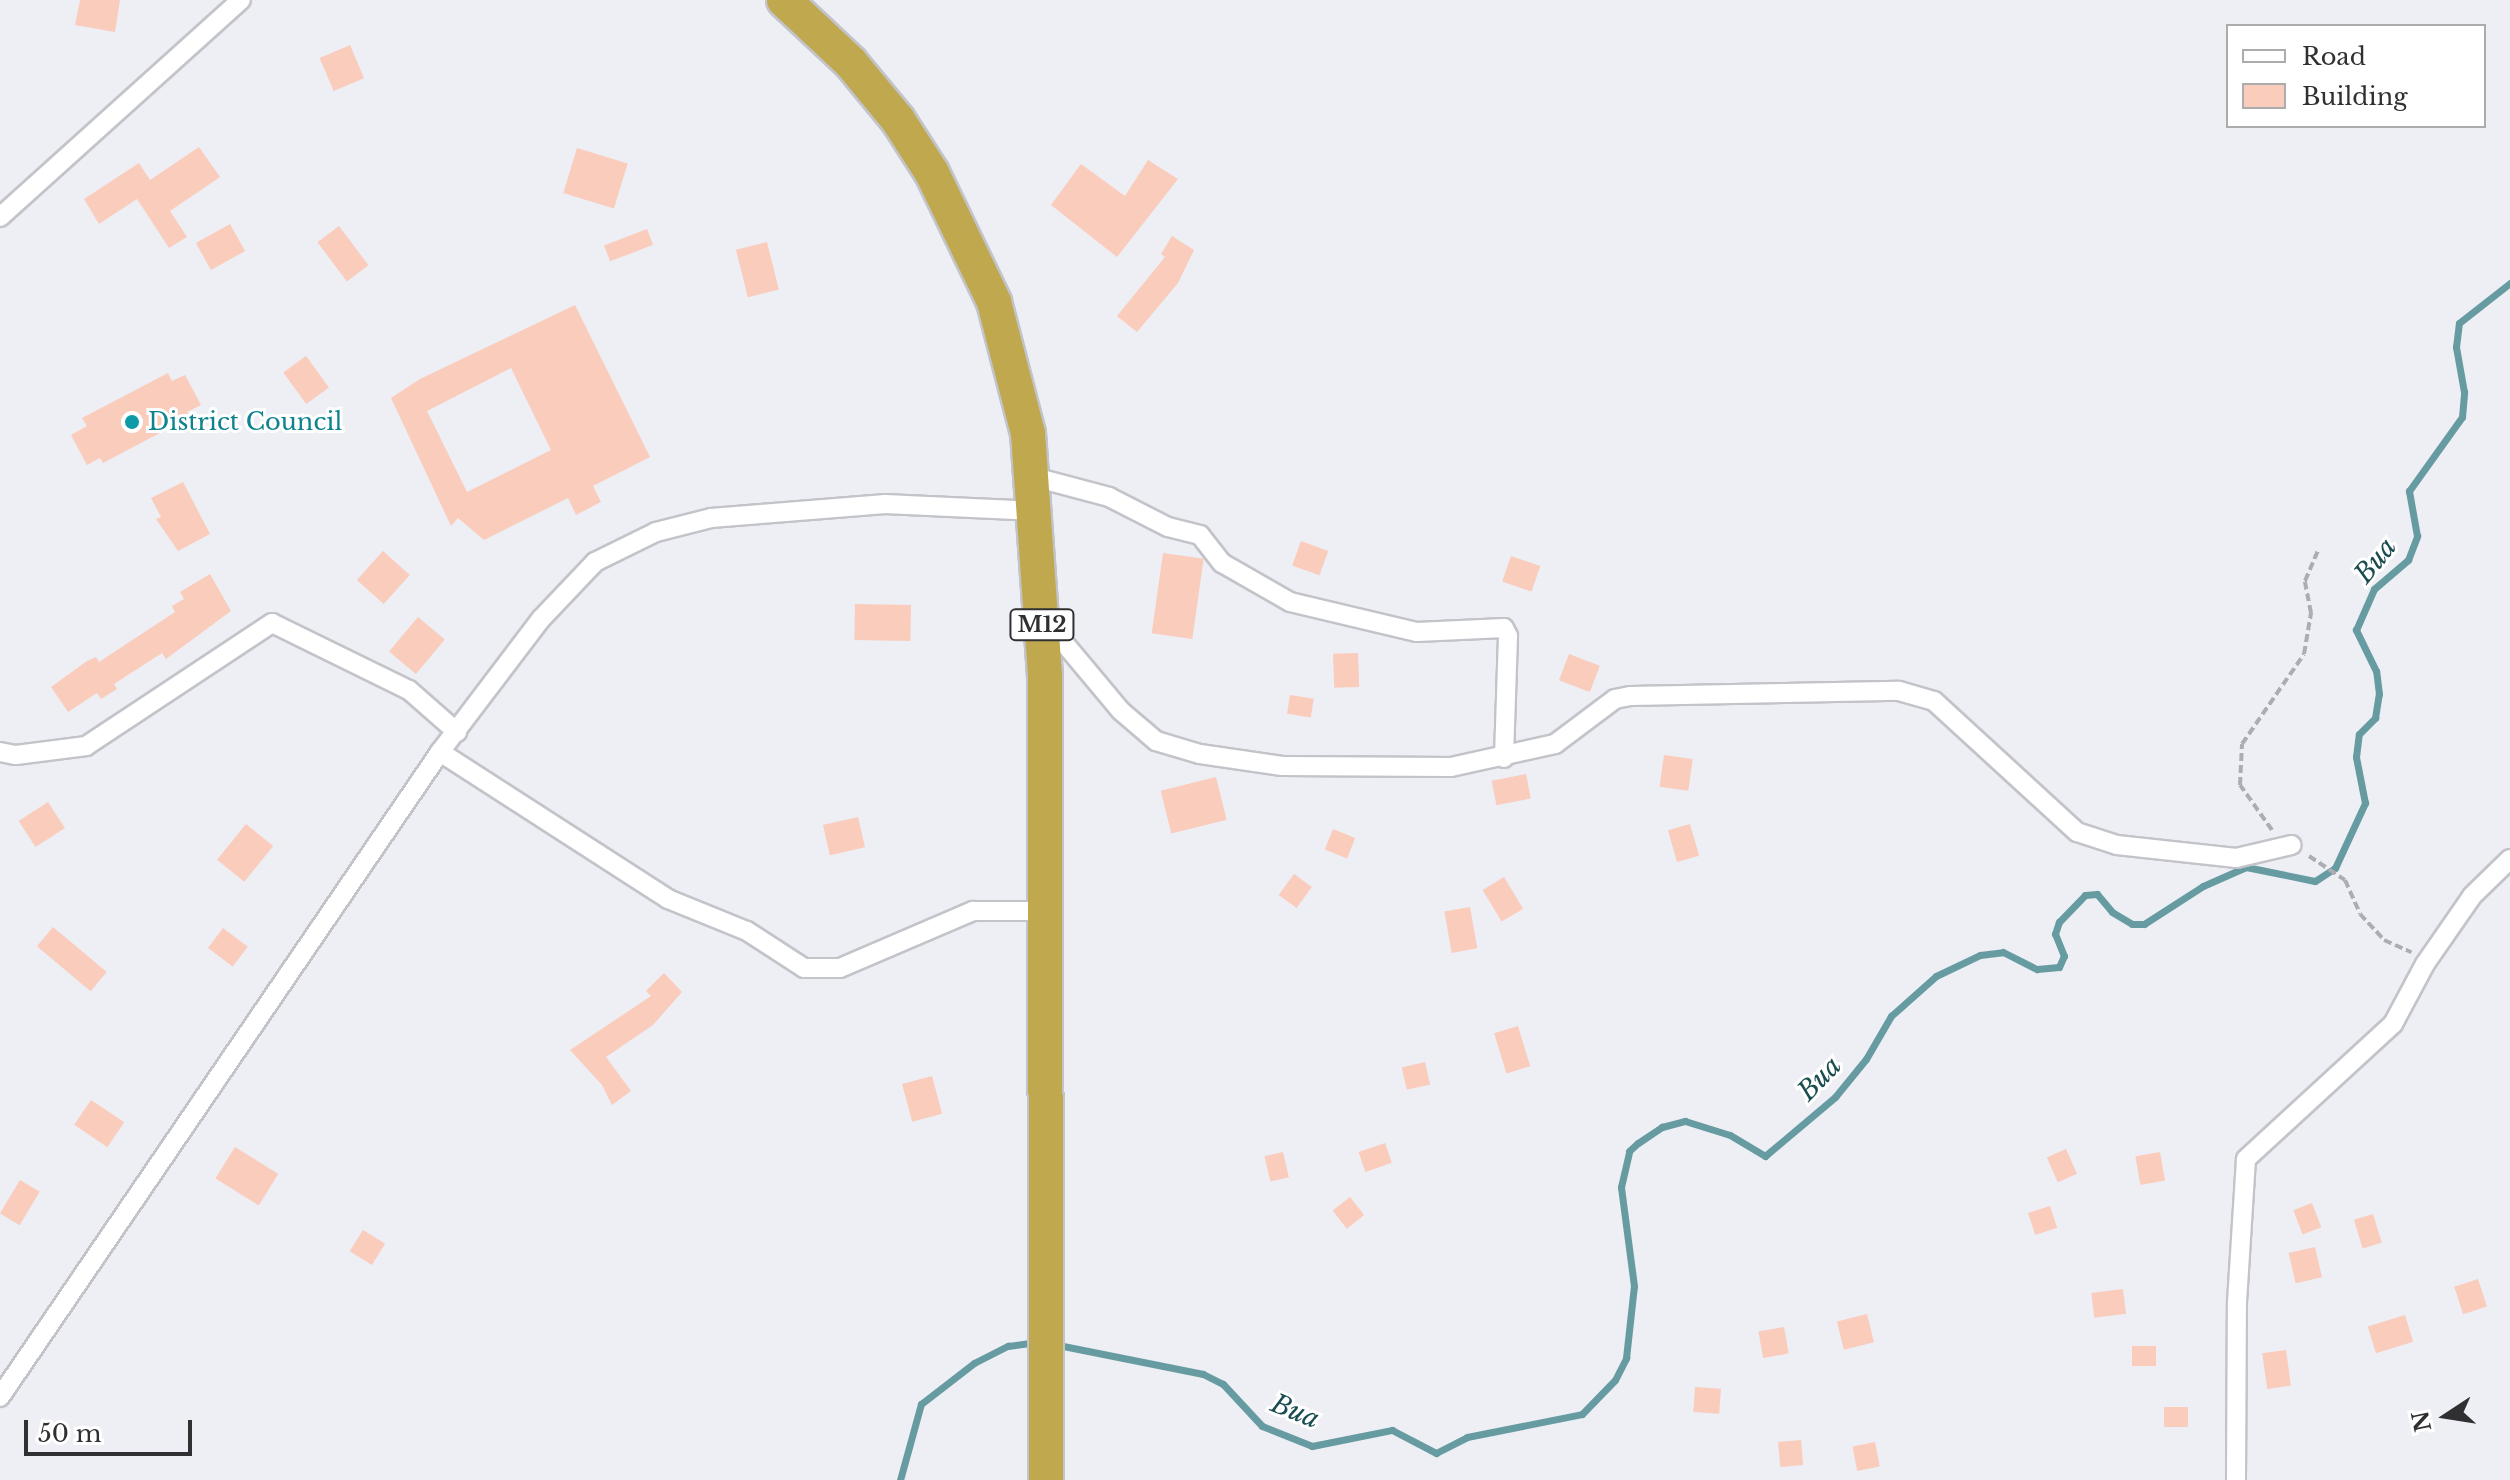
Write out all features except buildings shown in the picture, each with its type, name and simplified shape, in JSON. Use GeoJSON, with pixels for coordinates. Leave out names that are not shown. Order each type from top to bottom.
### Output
{"type":"FeatureCollection","features":[{"type":"Feature","properties":{"kind":"highway","name":"M12"},"geometry":{"type":"LineString","coordinates":[[784,0],[851,63],[898,120],[932,173],[994,302],[1015,370],[1036,494],[1042,617],[1046,1480]]}},
{"type":"Feature","properties":{"kind":"street"},"geometry":{"type":"LineString","coordinates":[[0,217],[241,0]]}},
{"type":"Feature","properties":{"kind":"street"},"geometry":{"type":"LineString","coordinates":[[0,1397],[440,752],[541,619],[595,562],[656,532],[711,518],[885,504],[1036,494],[1109,497],[1168,527],[1200,535],[1222,563],[1290,602],[1417,632],[1504,628],[1508,636],[1504,758]]}},
{"type":"Feature","properties":{"kind":"street"},"geometry":{"type":"LineString","coordinates":[[1042,617],[1121,711],[1156,741],[1200,754],[1353,768],[1451,767],[1504,758],[1555,744],[1615,699],[1631,696],[1899,691],[1934,701],[2077,832],[2117,845],[2236,858],[2303,852]]}},
{"type":"Feature","properties":{"kind":"street"},"geometry":{"type":"LineString","coordinates":[[0,752],[16,755],[86,746],[272,623],[409,690],[457,732]]}},
{"type":"Feature","properties":{"kind":"street"},"geometry":{"type":"LineString","coordinates":[[440,752],[668,899],[747,931],[804,968],[840,968],[973,911],[1045,911]]}},
{"type":"Feature","properties":{"kind":"street"},"geometry":{"type":"LineString","coordinates":[[2236,1480],[2238,1287],[2246,1159],[2393,1024],[2425,964],[2472,896],[2510,859]]}},
{"type":"Feature","properties":{"kind":"path"},"geometry":{"type":"LineString","coordinates":[[2318,550],[2305,581],[2311,613],[2304,654],[2242,744],[2240,785],[2255,811],[2303,852],[2345,880],[2375,932],[2425,964]]}},
{"type":"Feature","properties":{"kind":"waterway","name":"Bua"},"geometry":{"type":"LineString","coordinates":[[1053,1344],[1203,1374],[1223,1384],[1262,1426],[1312,1446],[1392,1430],[1436,1453],[1467,1437],[1582,1414],[1615,1380],[1626,1358],[1634,1286],[1621,1187],[1629,1151],[1638,1143],[1662,1127],[1685,1121],[1730,1135],[1765,1156],[1835,1097],[1866,1059],[1891,1016],[1936,976],[1980,955],[2003,952],[2037,969],[2059,967],[2064,956],[2055,934],[2059,922],[2085,895],[2097,894],[2112,912],[2132,924],[2144,924],[2203,886],[2246,867],[2315,881],[2335,868],[2365,803],[2356,757],[2359,734],[2375,718],[2379,694],[2376,671],[2356,630],[2374,589],[2408,560],[2417,536],[2409,491],[2462,417],[2464,392],[2456,347],[2459,323],[2510,283]]}},
{"type":"Feature","properties":{"kind":"waterway","name":"Bua"},"geometry":{"type":"LineString","coordinates":[[900,1480],[921,1404],[974,1363],[1008,1346],[1037,1342]]}},
{"type":"Feature","properties":{"kind":"place","name":"District Council"},"geometry":{"type":"Point","coordinates":[132,422]}}]}
